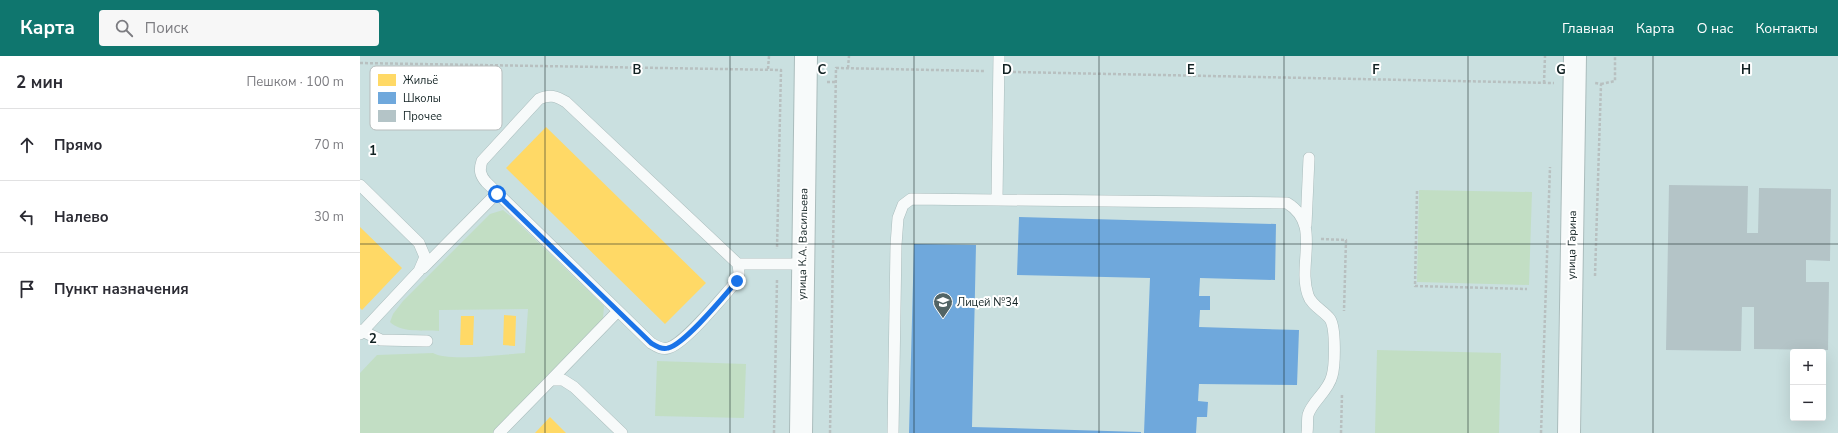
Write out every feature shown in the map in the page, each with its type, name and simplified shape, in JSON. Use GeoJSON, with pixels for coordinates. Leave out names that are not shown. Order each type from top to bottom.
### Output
{"type":"FeatureCollection","features":[{"type":"Feature","properties":{"kind":"street","name":"улица К.А. Васильева"},"geometry":{"type":"LineString","coordinates":[[801,433],[806,56]]}},
{"type":"Feature","properties":{"kind":"street","name":"улица Гарина"},"geometry":{"type":"LineString","coordinates":[[1569,433],[1575,56]]}},
{"type":"Feature","properties":{"kind":"lane"},"geometry":{"type":"LineString","coordinates":[[997,199],[999,56]]}},
{"type":"Feature","properties":{"kind":"lane"},"geometry":{"type":"LineString","coordinates":[[547,96],[557,96],[566,102],[738,264],[739,272],[737,281],[686,336],[676,345],[667,348],[659,348],[651,343],[497,194],[481,175],[480,168],[482,161],[539,99],[547,96]]}},
{"type":"Feature","properties":{"kind":"lane"},"geometry":{"type":"LineString","coordinates":[[1307,433],[1308,414],[1327,388],[1332,376],[1334,329],[1331,320],[1313,303],[1308,296],[1306,284],[1306,227],[1309,158]]}},
{"type":"Feature","properties":{"kind":"lane"},"geometry":{"type":"LineString","coordinates":[[360,185],[419,243],[425,257],[419,271]]}},
{"type":"Feature","properties":{"kind":"lane"},"geometry":{"type":"LineString","coordinates":[[427,342],[381,340],[361,332],[419,271],[497,194]]}},
{"type":"Feature","properties":{"kind":"lane"},"geometry":{"type":"LineString","coordinates":[[893,433],[896,244],[898,218],[903,205],[911,199],[1287,203],[1295,208],[1302,216],[1306,227]]}},
{"type":"Feature","properties":{"kind":"lane"},"geometry":{"type":"LineString","coordinates":[[738,264],[803,264]]}},
{"type":"Feature","properties":{"kind":"lane"},"geometry":{"type":"LineString","coordinates":[[500,433],[618,311]]}},
{"type":"Feature","properties":{"kind":"lane"},"geometry":{"type":"LineString","coordinates":[[551,380],[563,380],[574,387],[622,433]]}},
{"type":"Feature","properties":{"kind":"path"},"geometry":{"type":"LineString","coordinates":[[768,69],[769,56]]}},
{"type":"Feature","properties":{"kind":"path"},"geometry":{"type":"LineString","coordinates":[[848,56],[848,68]]}},
{"type":"Feature","properties":{"kind":"path"},"geometry":{"type":"LineString","coordinates":[[1544,83],[1545,56]]}},
{"type":"Feature","properties":{"kind":"path"},"geometry":{"type":"LineString","coordinates":[[830,433],[836,68],[1602,84],[1615,81],[1615,56]]}},
{"type":"Feature","properties":{"kind":"path"},"geometry":{"type":"LineString","coordinates":[[360,63],[780,70],[774,433]]}},
{"type":"Feature","properties":{"kind":"path"},"geometry":{"type":"LineString","coordinates":[[1552,91],[1553,83]]}},
{"type":"Feature","properties":{"kind":"path"},"geometry":{"type":"LineString","coordinates":[[1595,278],[1602,84]]}},
{"type":"Feature","properties":{"kind":"path"},"geometry":{"type":"LineString","coordinates":[[1541,433],[1550,160]]}},
{"type":"Feature","properties":{"kind":"path"},"geometry":{"type":"LineString","coordinates":[[1417,191],[1415,286],[1527,289]]}},
{"type":"Feature","properties":{"kind":"green space"},"geometry":{"type":"Polygon","coordinates":[[[1419,190],[1532,192],[1529,285],[1417,282],[1419,190]]]}},
{"type":"Feature","properties":{"kind":"green space"},"geometry":{"type":"Polygon","coordinates":[[[503,210],[604,306],[603,319],[493,433],[360,433],[360,373],[377,355],[433,353],[440,356],[463,357],[525,353],[528,309],[439,310],[439,331],[420,331],[400,328],[390,322],[393,314],[403,301],[490,214],[503,210]]]}},
{"type":"Feature","properties":{"kind":"green space"},"geometry":{"type":"Polygon","coordinates":[[[1377,350],[1501,353],[1499,433],[1375,433],[1377,350]]]}},
{"type":"Feature","properties":{"kind":"green space"},"geometry":{"type":"Polygon","coordinates":[[[657,361],[746,364],[744,418],[655,416],[657,361]]]}},
{"type":"Feature","properties":{"kind":"building: Жильё"},"geometry":{"type":"Polygon","coordinates":[[[546,127],[706,283],[665,324],[506,168],[546,127]]]}},
{"type":"Feature","properties":{"kind":"building: Жильё"},"geometry":{"type":"Polygon","coordinates":[[[360,227],[402,268],[362,310],[360,308],[360,227]]]}},
{"type":"Feature","properties":{"kind":"building: Жильё"},"geometry":{"type":"Polygon","coordinates":[[[504,315],[516,316],[515,346],[503,345],[504,315]]]}},
{"type":"Feature","properties":{"kind":"building: Жильё"},"geometry":{"type":"Polygon","coordinates":[[[461,316],[474,316],[473,345],[460,345],[461,316]]]}},
{"type":"Feature","properties":{"kind":"building: Жильё"},"geometry":{"type":"Polygon","coordinates":[[[550,417],[566,433],[535,433],[550,417]]]}},
{"type":"Feature","properties":{"kind":"building: Школы","name":"Лицей №34"},"geometry":{"type":"Polygon","coordinates":[[[1019,217],[1276,224],[1275,280],[1200,278],[1199,296],[1210,296],[1210,310],[1200,310],[1199,327],[1299,330],[1297,385],[1199,384],[1198,401],[1208,402],[1207,417],[1197,417],[1196,433],[1144,433],[1150,278],[1017,275],[1019,217]]]}},
{"type":"Feature","properties":{"kind":"building: Школы"},"geometry":{"type":"Polygon","coordinates":[[[914,244],[976,245],[972,427],[1141,433],[909,433],[914,244]]]}},
{"type":"Feature","properties":{"kind":"building: Прочее"},"geometry":{"type":"Polygon","coordinates":[[[1669,185],[1748,186],[1747,233],[1758,233],[1759,188],[1831,189],[1830,261],[1806,260],[1806,282],[1829,282],[1828,350],[1754,349],[1754,307],[1742,307],[1741,351],[1666,350],[1669,185]]]}},
{"type":"Feature","properties":{"kind":"place","name":"Лицей №34"},"geometry":{"type":"Point","coordinates":[943,319]}},
{"type":"Feature","properties":{"kind":"route"},"geometry":{"type":"LineString","coordinates":[[497,194],[651,343],[659,348],[667,348],[676,345],[737,281]]}}]}
